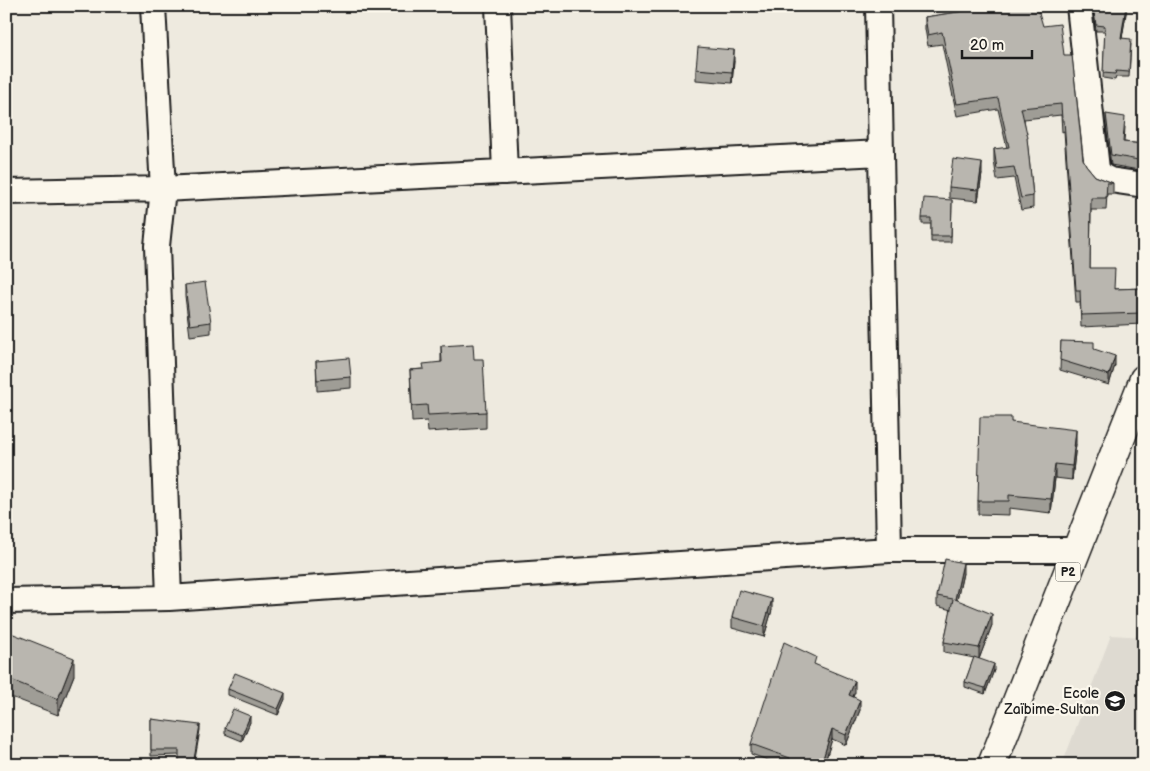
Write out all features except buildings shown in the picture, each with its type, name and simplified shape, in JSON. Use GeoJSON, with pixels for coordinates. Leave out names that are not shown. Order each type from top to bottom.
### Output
{"type":"FeatureCollection","features":[{"type":"Feature","properties":{"kind":"main road","name":"P2"},"geometry":{"type":"LineString","coordinates":[[992,765],[1144,380]]}},
{"type":"Feature","properties":{"kind":"street"},"geometry":{"type":"LineString","coordinates":[[153,6],[162,189],[157,246],[169,598]]}},
{"type":"Feature","properties":{"kind":"street"},"geometry":{"type":"LineString","coordinates":[[498,6],[505,172]]}},
{"type":"Feature","properties":{"kind":"street"},"geometry":{"type":"LineString","coordinates":[[878,6],[889,550]]}},
{"type":"Feature","properties":{"kind":"street"},"geometry":{"type":"LineString","coordinates":[[1079,6],[1097,169],[1102,176],[1110,180],[1144,185]]}},
{"type":"Feature","properties":{"kind":"street"},"geometry":{"type":"LineString","coordinates":[[6,192],[162,189],[881,153]]}},
{"type":"Feature","properties":{"kind":"street"},"geometry":{"type":"LineString","coordinates":[[10,608],[889,550],[1077,550]]}},
{"type":"Feature","properties":{"kind":"shaded area","name":"Ecole Zaïbime-Sultan"},"geometry":{"type":"Polygon","coordinates":[[[1111,635],[1144,637],[1144,765],[1062,765],[1111,635]]]}},
{"type":"Feature","properties":{"kind":"place","name":"Ecole Zaïbime-Sultan"},"geometry":{"type":"Point","coordinates":[1115,701]}}]}
